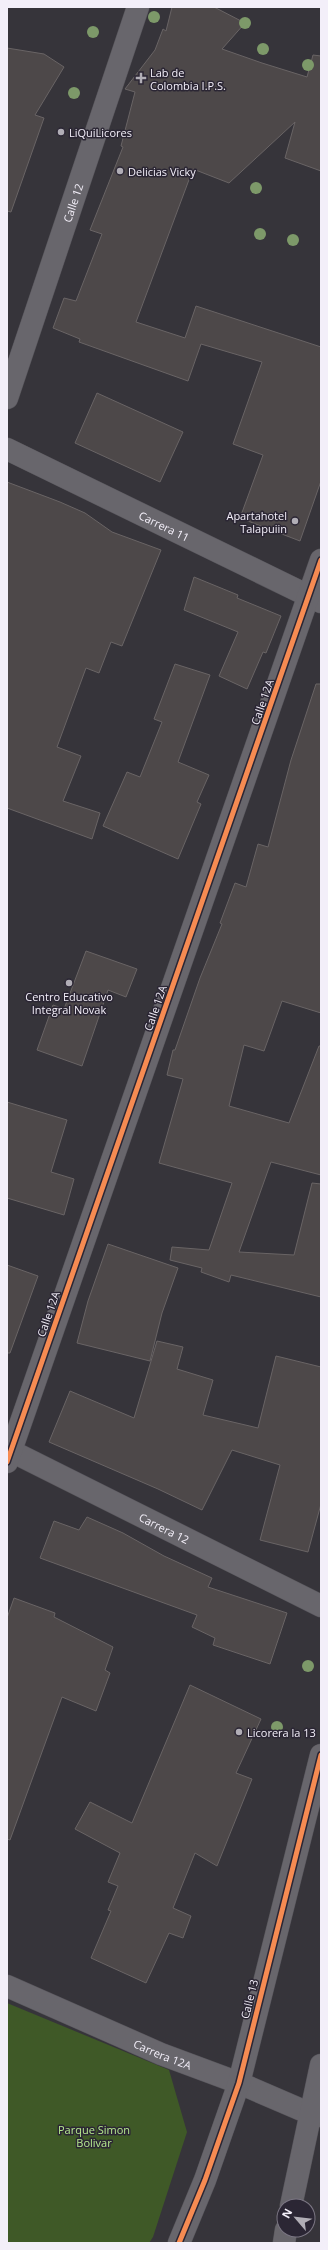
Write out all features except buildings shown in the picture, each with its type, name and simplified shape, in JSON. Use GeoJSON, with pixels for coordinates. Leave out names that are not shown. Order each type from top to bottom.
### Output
{"type":"FeatureCollection","features":[{"type":"Feature","properties":{"kind":"street","name":"Calle 12"},"geometry":{"type":"LineString","coordinates":[[7,398],[138,7]]}},
{"type":"Feature","properties":{"kind":"street","name":"Carrera 11"},"geometry":{"type":"LineString","coordinates":[[7,449],[315,599]]}},
{"type":"Feature","properties":{"kind":"street","name":"Calle 12A"},"geometry":{"type":"LineString","coordinates":[[8,1454],[315,599],[321,560]]}},
{"type":"Feature","properties":{"kind":"street","name":"Carrera 12"},"geometry":{"type":"LineString","coordinates":[[8,1454],[321,1606]]}},
{"type":"Feature","properties":{"kind":"street","name":"Calle 13"},"geometry":{"type":"LineString","coordinates":[[179,2243],[205,2180],[239,2082],[321,1755]]}},
{"type":"Feature","properties":{"kind":"street","name":"Carrera 12A"},"geometry":{"type":"LineString","coordinates":[[7,1986],[161,2054],[239,2082],[316,2115]]}},
{"type":"Feature","properties":{"kind":"street"},"geometry":{"type":"LineString","coordinates":[[293,2198],[316,2115],[321,2064]]}},
{"type":"Feature","properties":{"kind":"green space","name":"Parque Simon Bolivar"},"geometry":{"type":"Polygon","coordinates":[[[7,2003],[169,2070],[187,2132],[153,2237],[149,2243],[7,2243],[7,2003]]]}},
{"type":"Feature","properties":{"kind":"cycle path"},"geometry":{"type":"LineString","coordinates":[[7,1462],[321,560]]}},
{"type":"Feature","properties":{"kind":"cycle path"},"geometry":{"type":"LineString","coordinates":[[179,2243],[205,2180],[239,2083],[321,1755]]}},
{"type":"Feature","properties":{"kind":"place","name":"Lab de Colombia I.P.S."},"geometry":{"type":"Point","coordinates":[141,78]}},
{"type":"Feature","properties":{"kind":"place","name":"LiQuiLicores"},"geometry":{"type":"Point","coordinates":[61,132]}},
{"type":"Feature","properties":{"kind":"place","name":"Delicias Vicky"},"geometry":{"type":"Point","coordinates":[120,171]}},
{"type":"Feature","properties":{"kind":"place","name":"Apartahotel Talapuiin"},"geometry":{"type":"Point","coordinates":[295,521]}},
{"type":"Feature","properties":{"kind":"place","name":"Centro Educativo Integral Novak"},"geometry":{"type":"Point","coordinates":[69,983]}},
{"type":"Feature","properties":{"kind":"place","name":"Licorera la 13"},"geometry":{"type":"Point","coordinates":[239,1732]}}]}
